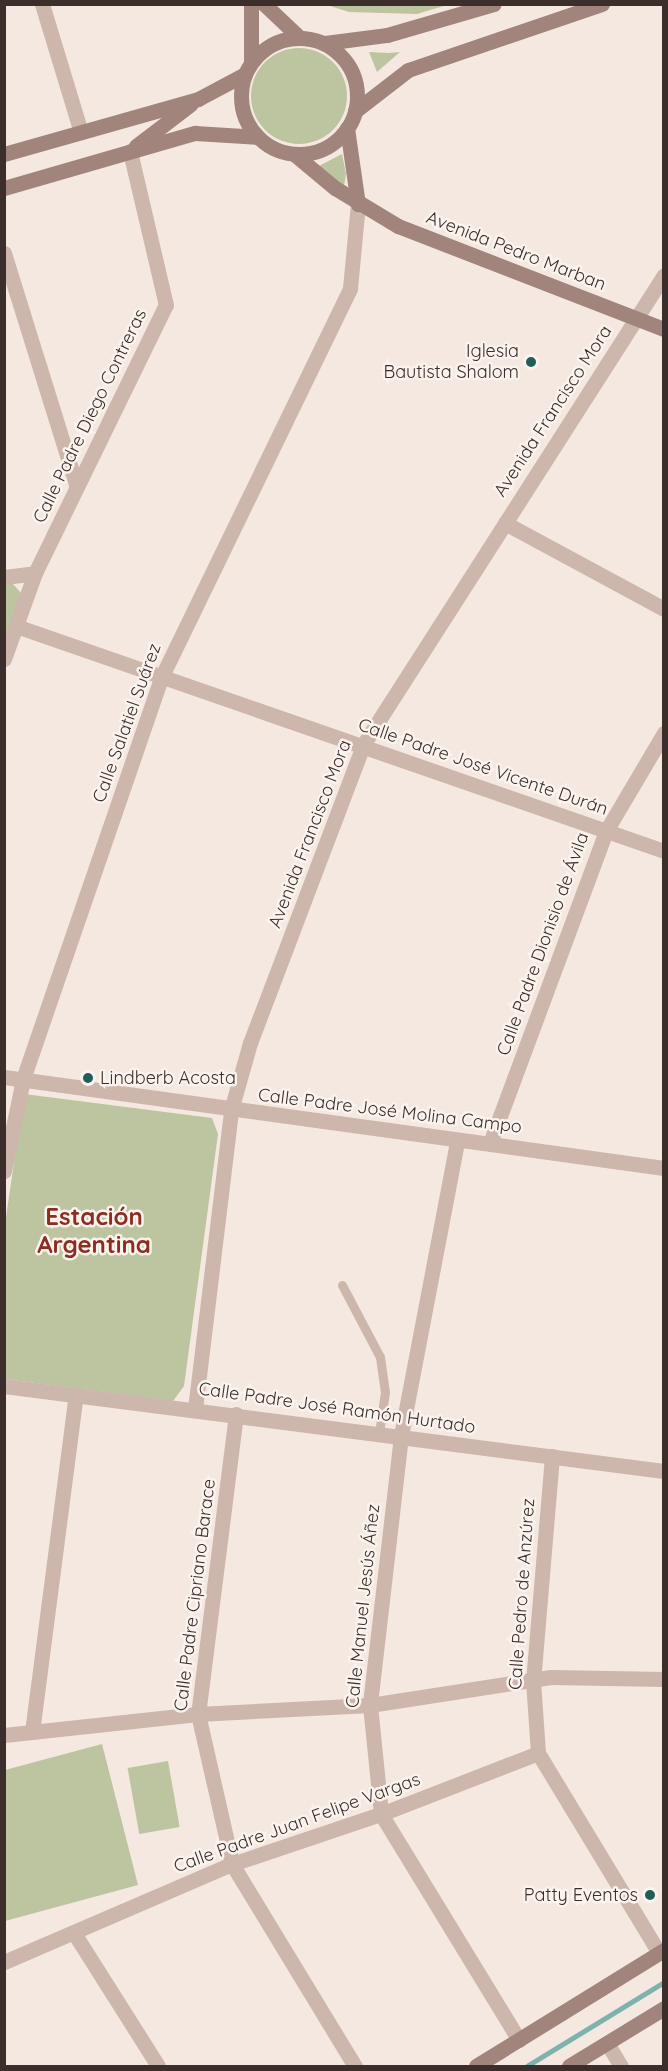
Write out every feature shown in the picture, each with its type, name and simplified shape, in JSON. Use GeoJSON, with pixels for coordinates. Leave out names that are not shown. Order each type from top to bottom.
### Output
{"type":"FeatureCollection","features":[{"type":"Feature","properties":{"kind":"main road"},"geometry":{"type":"LineString","coordinates":[[251,4],[248,68],[242,108],[258,137]]}},
{"type":"Feature","properties":{"kind":"main road"},"geometry":{"type":"LineString","coordinates":[[264,4],[299,37],[325,43],[387,35],[494,4]]}},
{"type":"Feature","properties":{"kind":"main road"},"geometry":{"type":"LineString","coordinates":[[4,188],[195,133],[258,137],[294,154],[324,148],[347,128],[355,111],[408,70],[602,4]]}},
{"type":"Feature","properties":{"kind":"main road"},"geometry":{"type":"LineString","coordinates":[[130,151],[198,99],[248,68],[264,49],[299,37]]}},
{"type":"Feature","properties":{"kind":"main road"},"geometry":{"type":"LineString","coordinates":[[325,43],[352,71],[355,111]]}},
{"type":"Feature","properties":{"kind":"main road"},"geometry":{"type":"LineString","coordinates":[[4,154],[198,99]]}},
{"type":"Feature","properties":{"kind":"main road"},"geometry":{"type":"LineString","coordinates":[[347,128],[358,204]]}},
{"type":"Feature","properties":{"kind":"main road","name":"Avenida Pedro Marban"},"geometry":{"type":"LineString","coordinates":[[294,154],[358,204],[438,242],[663,329]]}},
{"type":"Feature","properties":{"kind":"main road"},"geometry":{"type":"LineString","coordinates":[[476,2067],[661,1952]]}},
{"type":"Feature","properties":{"kind":"main road"},"geometry":{"type":"LineString","coordinates":[[569,2067],[663,2008]]}},
{"type":"Feature","properties":{"kind":"street"},"geometry":{"type":"LineString","coordinates":[[42,4],[81,132]]}},
{"type":"Feature","properties":{"kind":"street","name":"Calle Padre Diego Contreras"},"geometry":{"type":"LineString","coordinates":[[4,659],[35,573],[166,305],[130,151]]}},
{"type":"Feature","properties":{"kind":"street","name":"Calle Salatiel Suárez"},"geometry":{"type":"LineString","coordinates":[[4,1171],[23,1079],[161,678],[350,288],[358,204]]}},
{"type":"Feature","properties":{"kind":"street"},"geometry":{"type":"LineString","coordinates":[[4,253],[77,487]]}},
{"type":"Feature","properties":{"kind":"street","name":"Avenida Francisco Mora"},"geometry":{"type":"LineString","coordinates":[[195,1409],[231,1110],[250,1043],[363,745],[663,275]]}},
{"type":"Feature","properties":{"kind":"street"},"geometry":{"type":"LineString","coordinates":[[505,523],[663,609]]}},
{"type":"Feature","properties":{"kind":"street"},"geometry":{"type":"LineString","coordinates":[[4,577],[35,573]]}},
{"type":"Feature","properties":{"kind":"street","name":"Calle Padre José Vicente Durán"},"geometry":{"type":"LineString","coordinates":[[16,626],[663,851]]}},
{"type":"Feature","properties":{"kind":"street","name":"Calle Padre Dionisio de Ávila"},"geometry":{"type":"LineString","coordinates":[[490,1143],[606,831],[663,734]]}},
{"type":"Feature","properties":{"kind":"street","name":"Calle Padre José Molina Campo"},"geometry":{"type":"LineString","coordinates":[[4,1077],[457,1142],[490,1143],[663,1168]]}},
{"type":"Feature","properties":{"kind":"street","name":"Calle Manuel Jesús Áñez"},"geometry":{"type":"LineString","coordinates":[[457,1142],[401,1436],[370,1705],[381,1815],[519,2040]]}},
{"type":"Feature","properties":{"kind":"street","name":"Calle Padre José Ramón Hurtado"},"geometry":{"type":"LineString","coordinates":[[4,1386],[236,1414],[663,1471]]}},
{"type":"Feature","properties":{"kind":"street"},"geometry":{"type":"LineString","coordinates":[[32,1732],[76,1394]]}},
{"type":"Feature","properties":{"kind":"street","name":"Calle Padre Cipriano Barace"},"geometry":{"type":"LineString","coordinates":[[236,1414],[198,1714],[232,1864],[355,2067]]}},
{"type":"Feature","properties":{"kind":"street","name":"Calle Pedro de Anzúrez"},"geometry":{"type":"LineString","coordinates":[[552,1456],[533,1681],[538,1753],[661,1952]]}},
{"type":"Feature","properties":{"kind":"street"},"geometry":{"type":"LineString","coordinates":[[4,1735],[198,1714],[370,1705],[533,1681],[663,1679]]}},
{"type":"Feature","properties":{"kind":"street","name":"Calle Padre Juan Felipe Vargas"},"geometry":{"type":"LineString","coordinates":[[4,1962],[232,1864],[381,1815],[538,1753]]}},
{"type":"Feature","properties":{"kind":"street"},"geometry":{"type":"LineString","coordinates":[[74,1933],[158,2067]]}},
{"type":"Feature","properties":{"kind":"street"},"geometry":{"type":"LineString","coordinates":[[607,2043],[621,2067]]}},
{"type":"Feature","properties":{"kind":"lane"},"geometry":{"type":"LineString","coordinates":[[342,1285],[380,1357],[385,1392],[378,1433]]}},
{"type":"Feature","properties":{"kind":"green space"},"geometry":{"type":"Polygon","coordinates":[[[327,5],[447,5],[417,14],[349,12],[327,5]]]}},
{"type":"Feature","properties":{"kind":"green space"},"geometry":{"type":"Polygon","coordinates":[[[299,48],[317,52],[333,62],[343,78],[347,96],[343,114],[333,130],[317,140],[299,144],[281,140],[265,130],[255,114],[251,96],[255,78],[265,62],[281,52],[299,48]]]}},
{"type":"Feature","properties":{"kind":"green space"},"geometry":{"type":"Polygon","coordinates":[[[369,52],[388,53],[400,52],[377,72],[369,52]]]}},
{"type":"Feature","properties":{"kind":"green space"},"geometry":{"type":"Polygon","coordinates":[[[342,154],[346,174],[344,186],[319,166],[342,154]]]}},
{"type":"Feature","properties":{"kind":"green space"},"geometry":{"type":"Polygon","coordinates":[[[12,583],[22,594],[5,643],[5,584],[12,583]]]}},
{"type":"Feature","properties":{"kind":"green space"},"geometry":{"type":"Polygon","coordinates":[[[24,1094],[212,1118],[218,1134],[184,1386],[173,1401],[5,1379],[4,1231],[24,1094]]]}},
{"type":"Feature","properties":{"kind":"green space"},"geometry":{"type":"Polygon","coordinates":[[[102,1744],[138,1885],[5,1921],[5,1770],[102,1744]]]}},
{"type":"Feature","properties":{"kind":"green space"},"geometry":{"type":"Polygon","coordinates":[[[168,1761],[180,1827],[139,1834],[128,1768],[168,1761]]]}},
{"type":"Feature","properties":{"kind":"waterway"},"geometry":{"type":"LineString","coordinates":[[527,2066],[664,1982]]}},
{"type":"Feature","properties":{"kind":"place","name":"Iglesia Bautista Shalom"},"geometry":{"type":"Point","coordinates":[531,362]}},
{"type":"Feature","properties":{"kind":"place","name":"Lindberb Acosta"},"geometry":{"type":"Point","coordinates":[88,1078]}},
{"type":"Feature","properties":{"kind":"place","name":"Patty Eventos"},"geometry":{"type":"Point","coordinates":[650,1895]}},
{"type":"Feature","properties":{"kind":"district","name":"Estación Argentina"},"geometry":{"type":"Point","coordinates":[94,1231]}}]}
